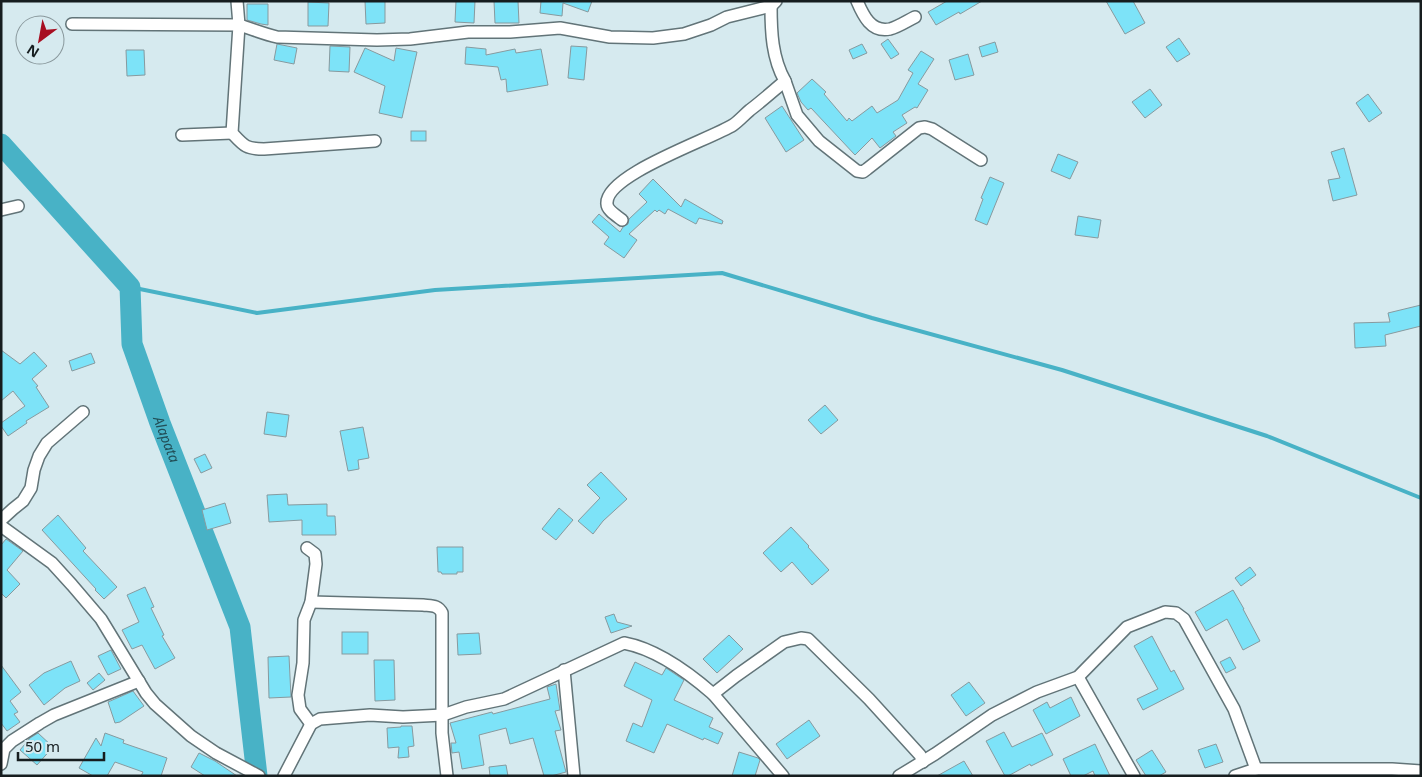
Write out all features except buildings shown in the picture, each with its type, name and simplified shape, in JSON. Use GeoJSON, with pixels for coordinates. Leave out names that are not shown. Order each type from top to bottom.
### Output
{"type":"FeatureCollection","features":[{"type":"Feature","properties":{"kind":"street"},"geometry":{"type":"LineString","coordinates":[[237,1],[239,26],[232,133],[242,144],[251,149],[375,141]]}},
{"type":"Feature","properties":{"kind":"street"},"geometry":{"type":"LineString","coordinates":[[857,1],[863,14],[872,26],[880,29],[890,29],[915,17]]}},
{"type":"Feature","properties":{"kind":"street"},"geometry":{"type":"LineString","coordinates":[[72,24],[239,26],[261,34],[277,37],[377,40],[410,39],[468,32],[510,32],[560,28],[610,37],[653,38],[684,34],[711,25],[727,17],[774,3],[771,36],[779,70],[785,81],[796,115],[819,141],[850,167],[863,172],[920,128],[925,127],[932,129],[981,160]]}},
{"type":"Feature","properties":{"kind":"street"},"geometry":{"type":"LineString","coordinates":[[622,220],[609,209],[607,204],[609,195],[614,188],[629,176],[660,159],[733,125],[785,81]]}},
{"type":"Feature","properties":{"kind":"street"},"geometry":{"type":"LineString","coordinates":[[182,135],[232,133]]}},
{"type":"Feature","properties":{"kind":"street"},"geometry":{"type":"LineString","coordinates":[[1,210],[18,206]]}},
{"type":"Feature","properties":{"kind":"street"},"geometry":{"type":"LineString","coordinates":[[1,520],[23,501],[32,488],[34,470],[47,442],[83,412]]}},
{"type":"Feature","properties":{"kind":"street"},"geometry":{"type":"LineString","coordinates":[[1,526],[52,563],[72,585],[101,619],[146,693],[156,704],[191,736],[216,753],[259,776]]}},
{"type":"Feature","properties":{"kind":"street"},"geometry":{"type":"LineString","coordinates":[[307,548],[315,554],[316,564],[311,602],[304,620],[303,662],[298,695],[300,709],[311,724]]}},
{"type":"Feature","properties":{"kind":"street"},"geometry":{"type":"LineString","coordinates":[[311,602],[423,605],[436,606],[440,609],[442,613],[442,733],[448,776]]}},
{"type":"Feature","properties":{"kind":"street"},"geometry":{"type":"LineString","coordinates":[[899,776],[992,715],[1037,692],[1078,677],[1127,627],[1165,612],[1176,613],[1184,619],[1234,709],[1256,769]]}},
{"type":"Feature","properties":{"kind":"street"},"geometry":{"type":"LineString","coordinates":[[713,694],[784,642],[801,638],[808,639],[869,699],[920,755],[922,762]]}},
{"type":"Feature","properties":{"kind":"street"},"geometry":{"type":"LineString","coordinates":[[284,776],[311,724],[320,719],[370,715],[403,717],[443,715],[466,707],[504,700],[624,643],[637,646],[678,667],[704,685],[783,776]]}},
{"type":"Feature","properties":{"kind":"street"},"geometry":{"type":"LineString","coordinates":[[564,670],[574,776]]}},
{"type":"Feature","properties":{"kind":"street"},"geometry":{"type":"LineString","coordinates":[[1078,677],[1134,776]]}},
{"type":"Feature","properties":{"kind":"street"},"geometry":{"type":"LineString","coordinates":[[1,764],[3,747],[54,715],[139,681]]}},
{"type":"Feature","properties":{"kind":"street"},"geometry":{"type":"LineString","coordinates":[[1235,776],[1256,769],[1321,773],[1392,769],[1421,771]]}},
{"type":"Feature","properties":{"kind":"waterway","name":"Alapata"},"geometry":{"type":"LineString","coordinates":[[1,144],[130,287],[132,344],[160,423],[240,627],[257,776]]}},
{"type":"Feature","properties":{"kind":"waterway"},"geometry":{"type":"LineString","coordinates":[[130,287],[257,313],[435,290],[722,273],[872,318],[1062,370],[1267,436],[1421,498]]}}]}
